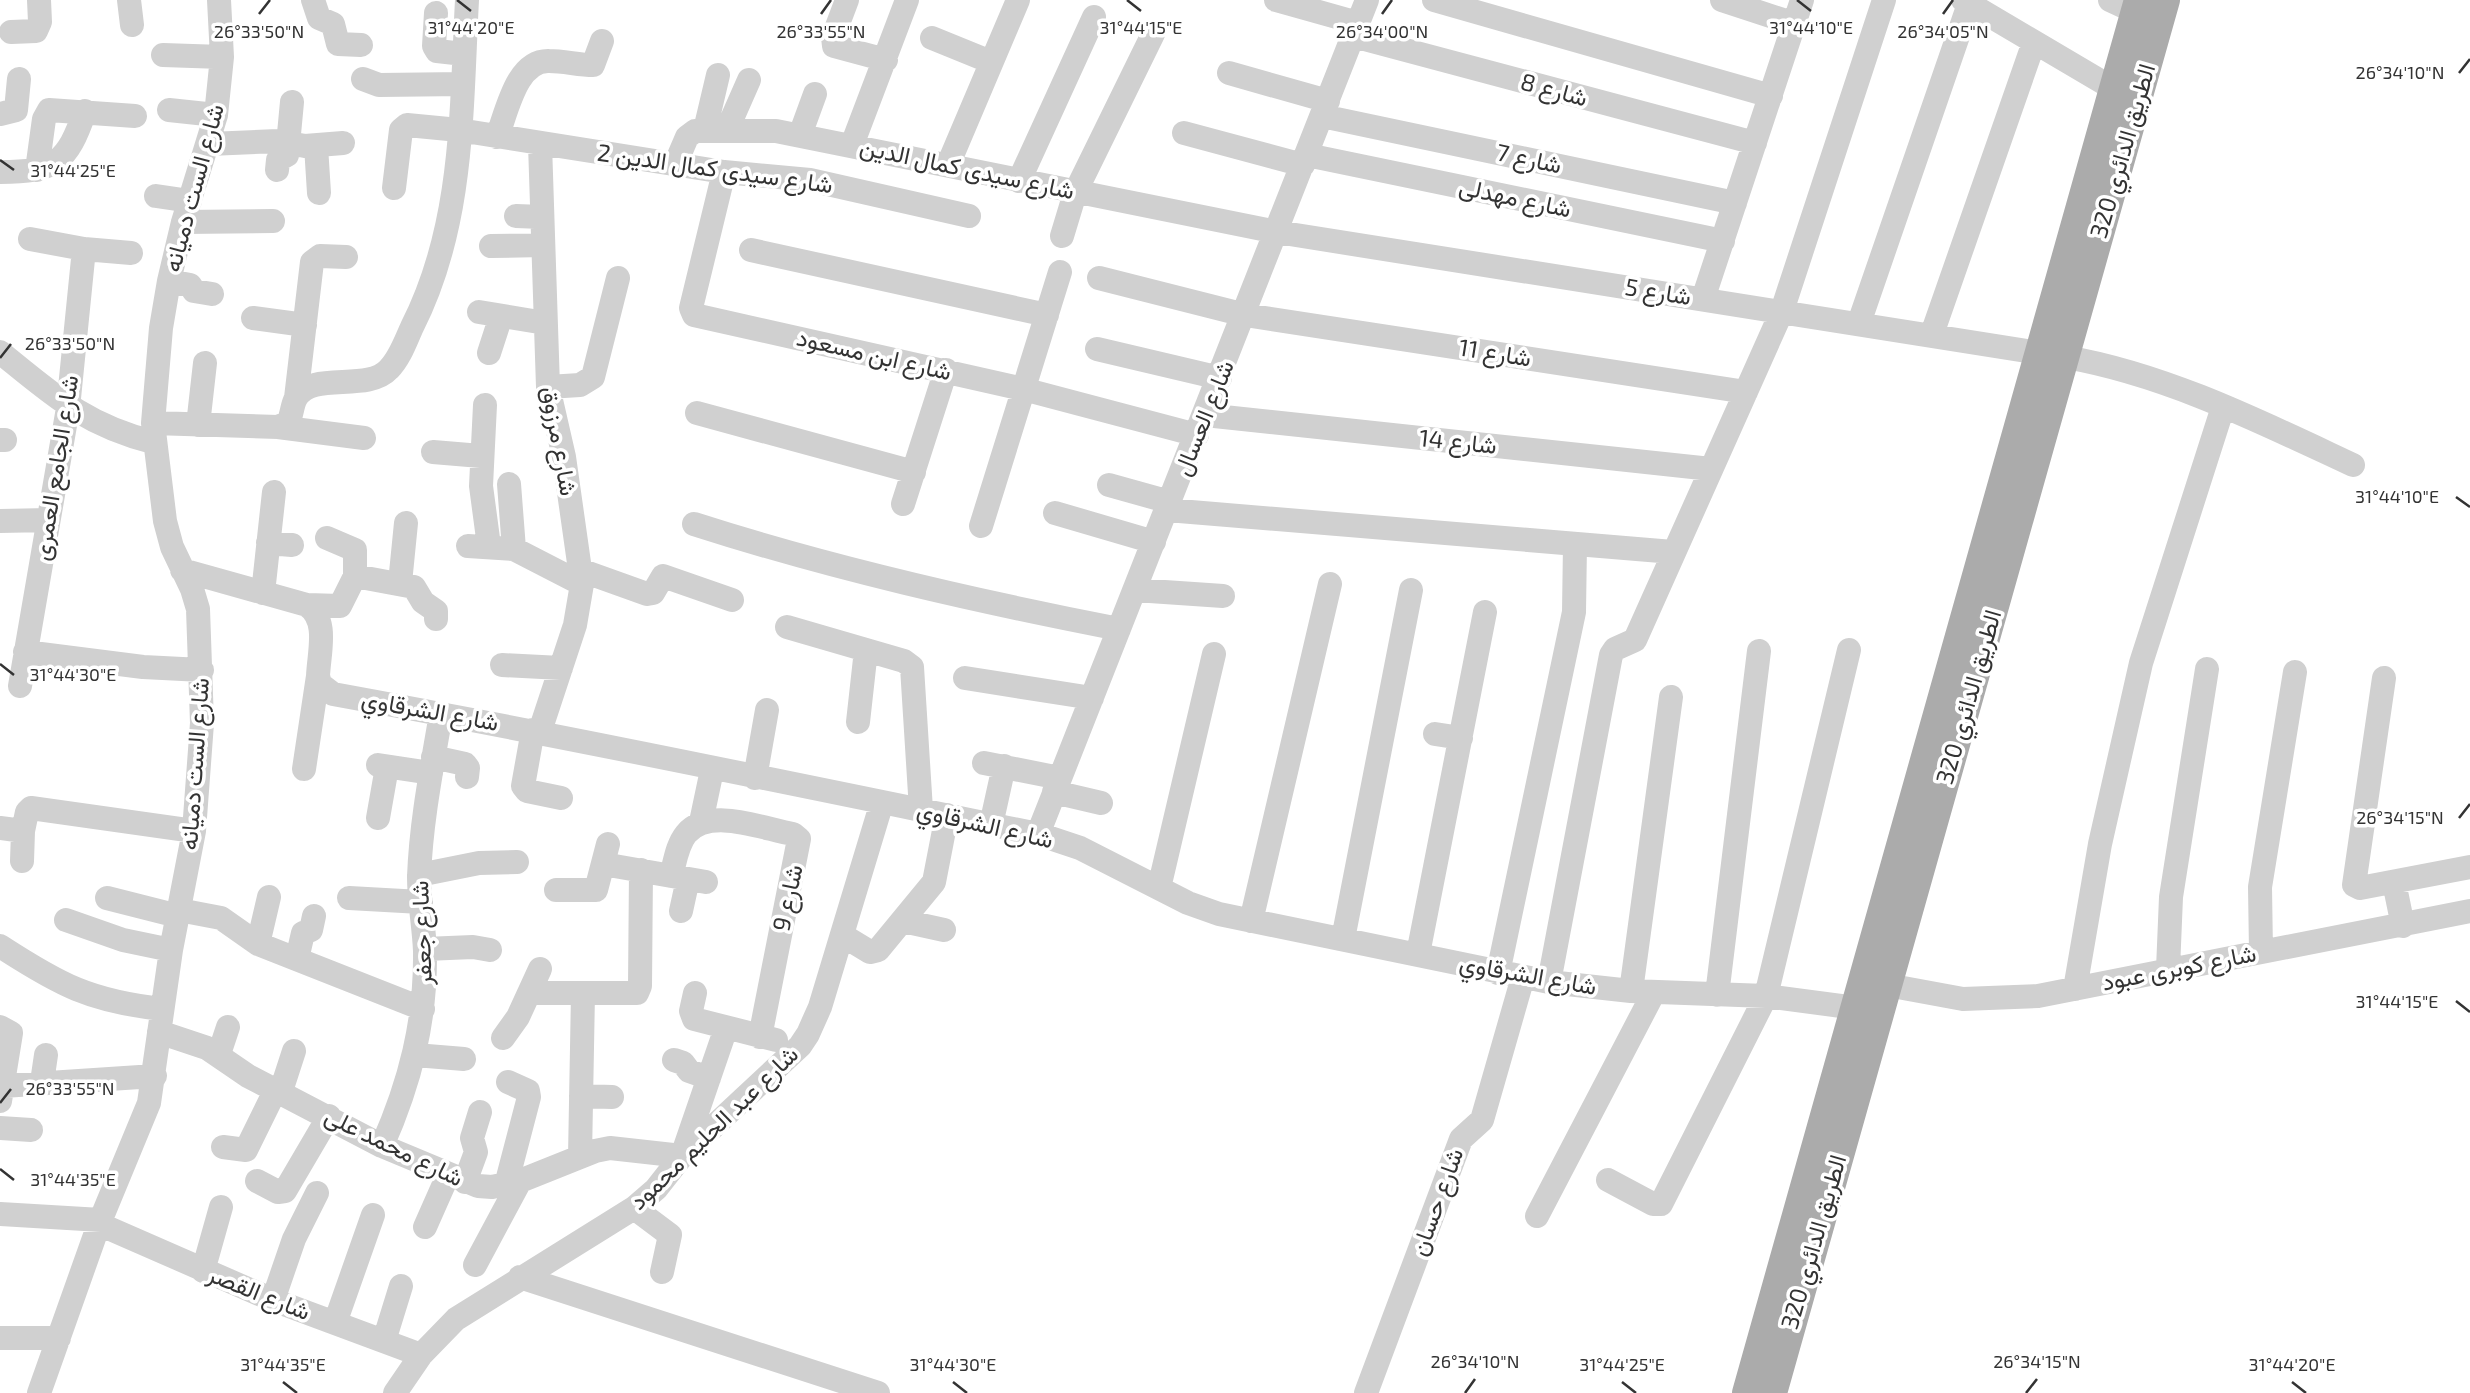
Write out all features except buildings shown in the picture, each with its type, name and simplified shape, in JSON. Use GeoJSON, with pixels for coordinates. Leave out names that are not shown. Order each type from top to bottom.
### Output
{"type":"FeatureCollection","features":[{"type":"Feature","properties":{"kind":"main road","name":"الطريق الدائري 320"},"geometry":{"type":"LineString","coordinates":[[1772,1393],[1800,1248],[1856,1008],[2052,355],[2165,0]]}},
{"type":"Feature","properties":{"kind":"main road","name":"الطريق الدائري 320"},"geometry":{"type":"LineString","coordinates":[[1747,1393],[1800,1248],[1887,985],[2052,355],[2114,89],[2128,4]]}},
{"type":"Feature","properties":{"kind":"street"},"geometry":{"type":"LineString","coordinates":[[11,32],[36,31],[40,22],[39,0]]}},
{"type":"Feature","properties":{"kind":"street"},"geometry":{"type":"LineString","coordinates":[[130,0],[132,25]]}},
{"type":"Feature","properties":{"kind":"street","name":"شارع الست دميانه"},"geometry":{"type":"LineString","coordinates":[[38,1393],[100,1222],[140,1129],[155,1076],[171,950],[194,831],[202,723],[198,609],[192,589],[172,547],[165,521],[153,433],[160,328],[169,281],[186,211],[216,116],[222,57],[219,0]]}},
{"type":"Feature","properties":{"kind":"street"},"geometry":{"type":"LineString","coordinates":[[313,0],[319,18],[333,24],[338,44],[361,45]]}},
{"type":"Feature","properties":{"kind":"street"},"geometry":{"type":"LineString","coordinates":[[296,398],[314,385],[377,377],[389,369],[434,278],[447,236],[455,194],[467,0]]}},
{"type":"Feature","properties":{"kind":"street"},"geometry":{"type":"LineString","coordinates":[[847,0],[833,37],[834,46],[886,60]]}},
{"type":"Feature","properties":{"kind":"street"},"geometry":{"type":"LineString","coordinates":[[852,145],[907,0]]}},
{"type":"Feature","properties":{"kind":"street"},"geometry":{"type":"LineString","coordinates":[[948,165],[1018,0]]}},
{"type":"Feature","properties":{"kind":"street","name":"شارع 8"},"geometry":{"type":"LineString","coordinates":[[1276,0],[1356,30],[1755,143]]}},
{"type":"Feature","properties":{"kind":"street","name":"شارع العسال"},"geometry":{"type":"LineString","coordinates":[[1038,834],[1245,315],[1367,0]]}},
{"type":"Feature","properties":{"kind":"street"},"geometry":{"type":"LineString","coordinates":[[1434,0],[1771,96]]}},
{"type":"Feature","properties":{"kind":"street"},"geometry":{"type":"LineString","coordinates":[[1722,0],[1795,24]]}},
{"type":"Feature","properties":{"kind":"street"},"geometry":{"type":"LineString","coordinates":[[1703,299],[1802,0]]}},
{"type":"Feature","properties":{"kind":"street"},"geometry":{"type":"LineString","coordinates":[[1549,982],[1611,655],[1618,647],[1633,644],[1782,312],[1884,0]]}},
{"type":"Feature","properties":{"kind":"street"},"geometry":{"type":"LineString","coordinates":[[1859,323],[1966,2],[2114,89]]}},
{"type":"Feature","properties":{"kind":"street"},"geometry":{"type":"LineString","coordinates":[[436,13],[434,46],[437,51],[464,54]]}},
{"type":"Feature","properties":{"kind":"street"},"geometry":{"type":"LineString","coordinates":[[1019,181],[1094,17]]}},
{"type":"Feature","properties":{"kind":"street"},"geometry":{"type":"LineString","coordinates":[[1062,236],[1075,193],[1153,34]]}},
{"type":"Feature","properties":{"kind":"street"},"geometry":{"type":"LineString","coordinates":[[932,38],[991,62]]}},
{"type":"Feature","properties":{"kind":"street"},"geometry":{"type":"LineString","coordinates":[[497,137],[525,71],[534,64],[547,60],[593,65],[602,41]]}},
{"type":"Feature","properties":{"kind":"street"},"geometry":{"type":"LineString","coordinates":[[1932,334],[2034,42]]}},
{"type":"Feature","properties":{"kind":"street"},"geometry":{"type":"LineString","coordinates":[[163,55],[222,57]]}},
{"type":"Feature","properties":{"kind":"street","name":"شارع 7"},"geometry":{"type":"LineString","coordinates":[[1229,73],[1325,108],[1735,203]]}},
{"type":"Feature","properties":{"kind":"street"},"geometry":{"type":"LineString","coordinates":[[716,130],[718,75]]}},
{"type":"Feature","properties":{"kind":"street"},"geometry":{"type":"LineString","coordinates":[[0,114],[16,110],[19,79]]}},
{"type":"Feature","properties":{"kind":"street"},"geometry":{"type":"LineString","coordinates":[[363,79],[379,85],[463,84]]}},
{"type":"Feature","properties":{"kind":"street"},"geometry":{"type":"LineString","coordinates":[[675,165],[687,137],[716,130],[750,79]]}},
{"type":"Feature","properties":{"kind":"street"},"geometry":{"type":"LineString","coordinates":[[800,135],[815,93]]}},
{"type":"Feature","properties":{"kind":"street"},"geometry":{"type":"LineString","coordinates":[[277,170],[278,160],[286,157],[292,102]]}},
{"type":"Feature","properties":{"kind":"street"},"geometry":{"type":"LineString","coordinates":[[37,170],[44,119],[49,110],[135,116]]}},
{"type":"Feature","properties":{"kind":"street"},"geometry":{"type":"LineString","coordinates":[[169,110],[216,116]]}},
{"type":"Feature","properties":{"kind":"street"},"geometry":{"type":"LineString","coordinates":[[0,172],[37,170],[65,155],[74,144],[86,111]]}},
{"type":"Feature","properties":{"kind":"street","name":"شارع سيدى كمال الدين 2"},"geometry":{"type":"LineString","coordinates":[[394,188],[404,126],[459,130],[724,172],[810,180],[969,216]]}},
{"type":"Feature","properties":{"kind":"street","name":"شارع سيدى كمال الدين"},"geometry":{"type":"LineString","coordinates":[[716,130],[800,135],[1277,232]]}},
{"type":"Feature","properties":{"kind":"street","name":"شارع مهدلى"},"geometry":{"type":"LineString","coordinates":[[1184,133],[1305,160],[1723,241]]}},
{"type":"Feature","properties":{"kind":"street"},"geometry":{"type":"LineString","coordinates":[[209,144],[288,141],[316,146],[343,143]]}},
{"type":"Feature","properties":{"kind":"street","name":"شارع مرزوق"},"geometry":{"type":"LineString","coordinates":[[540,144],[548,387],[564,457],[581,577],[581,605],[561,668],[536,730],[523,786],[527,791],[561,798]]}},
{"type":"Feature","properties":{"kind":"street"},"geometry":{"type":"LineString","coordinates":[[316,146],[318,193]]}},
{"type":"Feature","properties":{"kind":"street","name":"شارع ابن مسعود"},"geometry":{"type":"LineString","coordinates":[[724,172],[691,308],[694,315],[1023,389],[1201,425]]}},
{"type":"Feature","properties":{"kind":"street"},"geometry":{"type":"LineString","coordinates":[[156,196],[186,211],[273,221]]}},
{"type":"Feature","properties":{"kind":"street"},"geometry":{"type":"LineString","coordinates":[[516,216],[542,217]]}},
{"type":"Feature","properties":{"kind":"street","name":"شارع 5"},"geometry":{"type":"LineString","coordinates":[[1277,232],[1932,334],[2113,365],[2223,407],[2353,465]]}},
{"type":"Feature","properties":{"kind":"street"},"geometry":{"type":"LineString","coordinates":[[30,239],[84,250],[131,253]]}},
{"type":"Feature","properties":{"kind":"street"},"geometry":{"type":"LineString","coordinates":[[491,246],[543,245]]}},
{"type":"Feature","properties":{"kind":"street","name":"شارع الجامع العمرى"},"geometry":{"type":"LineString","coordinates":[[20,686],[68,408],[84,250]]}},
{"type":"Feature","properties":{"kind":"street"},"geometry":{"type":"LineString","coordinates":[[751,250],[1047,315]]}},
{"type":"Feature","properties":{"kind":"street"},"geometry":{"type":"LineString","coordinates":[[278,427],[288,423],[296,398],[312,261],[320,256],[346,257]]}},
{"type":"Feature","properties":{"kind":"street"},"geometry":{"type":"LineString","coordinates":[[981,526],[1060,272]]}},
{"type":"Feature","properties":{"kind":"street"},"geometry":{"type":"LineString","coordinates":[[548,387],[580,385],[593,377],[618,278]]}},
{"type":"Feature","properties":{"kind":"street","name":"شارع 11"},"geometry":{"type":"LineString","coordinates":[[1099,278],[1245,315],[1746,392]]}},
{"type":"Feature","properties":{"kind":"street"},"geometry":{"type":"LineString","coordinates":[[169,281],[190,285],[194,291],[212,294]]}},
{"type":"Feature","properties":{"kind":"street"},"geometry":{"type":"LineString","coordinates":[[489,353],[490,314],[545,323]]}},
{"type":"Feature","properties":{"kind":"street"},"geometry":{"type":"LineString","coordinates":[[253,318],[305,325]]}},
{"type":"Feature","properties":{"kind":"street"},"geometry":{"type":"LineString","coordinates":[[1097,349],[1220,378]]}},
{"type":"Feature","properties":{"kind":"street"},"geometry":{"type":"LineString","coordinates":[[0,352],[68,408],[95,423],[153,433],[198,425],[278,427],[364,438]]}},
{"type":"Feature","properties":{"kind":"street"},"geometry":{"type":"LineString","coordinates":[[198,425],[205,363]]}},
{"type":"Feature","properties":{"kind":"street"},"geometry":{"type":"LineString","coordinates":[[903,504],[946,370]]}},
{"type":"Feature","properties":{"kind":"street"},"geometry":{"type":"LineString","coordinates":[[485,405],[478,546],[514,549],[581,577],[647,594],[653,593],[663,576],[733,600]]}},
{"type":"Feature","properties":{"kind":"street"},"geometry":{"type":"LineString","coordinates":[[2075,989],[2100,844],[2141,663],[2223,407]]}},
{"type":"Feature","properties":{"kind":"street"},"geometry":{"type":"LineString","coordinates":[[697,413],[914,472]]}},
{"type":"Feature","properties":{"kind":"street","name":"شارع 14"},"geometry":{"type":"LineString","coordinates":[[1201,425],[1711,469]]}},
{"type":"Feature","properties":{"kind":"street"},"geometry":{"type":"LineString","coordinates":[[433,452],[481,456]]}},
{"type":"Feature","properties":{"kind":"street"},"geometry":{"type":"LineString","coordinates":[[509,484],[514,549]]}},
{"type":"Feature","properties":{"kind":"street"},"geometry":{"type":"LineString","coordinates":[[1109,485],[1169,506],[1673,552]]}},
{"type":"Feature","properties":{"kind":"street"},"geometry":{"type":"LineString","coordinates":[[263,593],[280,544],[274,492]]}},
{"type":"Feature","properties":{"kind":"street"},"geometry":{"type":"LineString","coordinates":[[1055,513],[1154,542]]}},
{"type":"Feature","properties":{"kind":"street"},"geometry":{"type":"LineString","coordinates":[[0,521],[48,520]]}},
{"type":"Feature","properties":{"kind":"street"},"geometry":{"type":"LineString","coordinates":[[400,583],[406,523]]}},
{"type":"Feature","properties":{"kind":"street"},"geometry":{"type":"LineString","coordinates":[[694,524],[783,553],[908,585],[1119,629]]}},
{"type":"Feature","properties":{"kind":"street"},"geometry":{"type":"LineString","coordinates":[[307,606],[340,606],[355,576],[355,550],[327,538]]}},
{"type":"Feature","properties":{"kind":"street"},"geometry":{"type":"LineString","coordinates":[[1498,973],[1574,611],[1575,544]]}},
{"type":"Feature","properties":{"kind":"street"},"geometry":{"type":"LineString","coordinates":[[182,570],[307,606],[316,611],[321,620],[318,676],[304,769]]}},
{"type":"Feature","properties":{"kind":"street"},"geometry":{"type":"LineString","coordinates":[[355,576],[414,587],[423,602],[436,611],[436,619]]}},
{"type":"Feature","properties":{"kind":"street"},"geometry":{"type":"LineString","coordinates":[[1251,921],[1330,584]]}},
{"type":"Feature","properties":{"kind":"street"},"geometry":{"type":"LineString","coordinates":[[1135,590],[1223,596]]}},
{"type":"Feature","properties":{"kind":"street"},"geometry":{"type":"LineString","coordinates":[[1343,939],[1411,590]]}},
{"type":"Feature","properties":{"kind":"street"},"geometry":{"type":"LineString","coordinates":[[1418,954],[1485,612]]}},
{"type":"Feature","properties":{"kind":"street"},"geometry":{"type":"LineString","coordinates":[[787,626],[904,661],[912,667],[921,810]]}},
{"type":"Feature","properties":{"kind":"street"},"geometry":{"type":"LineString","coordinates":[[858,722],[866,650]]}},
{"type":"Feature","properties":{"kind":"street"},"geometry":{"type":"LineString","coordinates":[[1608,1180],[1653,1204],[1661,1204],[1766,996],[1849,650]]}},
{"type":"Feature","properties":{"kind":"street"},"geometry":{"type":"LineString","coordinates":[[1717,995],[1759,651]]}},
{"type":"Feature","properties":{"kind":"street"},"geometry":{"type":"LineString","coordinates":[[25,652],[131,666],[202,670]]}},
{"type":"Feature","properties":{"kind":"street"},"geometry":{"type":"LineString","coordinates":[[1159,888],[1214,654]]}},
{"type":"Feature","properties":{"kind":"street"},"geometry":{"type":"LineString","coordinates":[[502,665],[561,668]]}},
{"type":"Feature","properties":{"kind":"street"},"geometry":{"type":"LineString","coordinates":[[2168,969],[2171,897],[2207,669]]}},
{"type":"Feature","properties":{"kind":"street"},"geometry":{"type":"LineString","coordinates":[[2261,952],[2260,887],[2295,672]]}},
{"type":"Feature","properties":{"kind":"street","name":"شارع الشرقاوي"},"geometry":{"type":"LineString","coordinates":[[318,676],[326,690],[333,694],[536,730],[712,770],[1038,834],[1080,848],[1159,888],[1219,914],[1251,921],[1549,982],[1642,991],[1766,996],[1856,1008]]}},
{"type":"Feature","properties":{"kind":"street"},"geometry":{"type":"LineString","coordinates":[[965,678],[1092,698]]}},
{"type":"Feature","properties":{"kind":"street"},"geometry":{"type":"LineString","coordinates":[[2384,678],[2353,881],[2360,888],[2470,867]]}},
{"type":"Feature","properties":{"kind":"street"},"geometry":{"type":"LineString","coordinates":[[1537,1216],[1642,991],[1671,697]]}},
{"type":"Feature","properties":{"kind":"street"},"geometry":{"type":"LineString","coordinates":[[755,778],[766,710]]}},
{"type":"Feature","properties":{"kind":"street","name":"شارع جعفر"},"geometry":{"type":"LineString","coordinates":[[382,1146],[400,1107],[415,1055],[423,1009],[425,949],[419,875],[432,765],[442,713]]}},
{"type":"Feature","properties":{"kind":"street"},"geometry":{"type":"LineString","coordinates":[[1435,734],[1461,738]]}},
{"type":"Feature","properties":{"kind":"street"},"geometry":{"type":"LineString","coordinates":[[991,825],[994,765],[1057,785],[1101,803]]}},
{"type":"Feature","properties":{"kind":"street"},"geometry":{"type":"LineString","coordinates":[[378,818],[383,766],[467,766],[467,777]]}},
{"type":"Feature","properties":{"kind":"street"},"geometry":{"type":"LineString","coordinates":[[681,911],[689,879],[684,836],[701,822],[712,770]]}},
{"type":"Feature","properties":{"kind":"street","name":"شارع عبد الحليم محمود"},"geometry":{"type":"LineString","coordinates":[[395,1393],[421,1356],[456,1319],[634,1208],[656,1189],[682,1156],[800,1046],[820,1007],[882,802]]}},
{"type":"Feature","properties":{"kind":"street"},"geometry":{"type":"LineString","coordinates":[[22,861],[12,830],[31,808],[194,831]]}},
{"type":"Feature","properties":{"kind":"street"},"geometry":{"type":"LineString","coordinates":[[842,935],[875,953],[934,882],[947,815]]}},
{"type":"Feature","properties":{"kind":"street","name":"شارع 9"},"geometry":{"type":"LineString","coordinates":[[701,822],[719,820],[793,834],[799,839],[760,1037]]}},
{"type":"Feature","properties":{"kind":"street"},"geometry":{"type":"LineString","coordinates":[[556,890],[596,890],[606,854],[641,870],[689,879]]}},
{"type":"Feature","properties":{"kind":"street"},"geometry":{"type":"LineString","coordinates":[[419,875],[492,863]]}},
{"type":"Feature","properties":{"kind":"street"},"geometry":{"type":"LineString","coordinates":[[531,993],[633,994],[640,990],[641,870]]}},
{"type":"Feature","properties":{"kind":"street"},"geometry":{"type":"LineString","coordinates":[[2394,882],[2403,926]]}},
{"type":"Feature","properties":{"kind":"street"},"geometry":{"type":"LineString","coordinates":[[258,944],[269,897]]}},
{"type":"Feature","properties":{"kind":"street"},"geometry":{"type":"LineString","coordinates":[[107,898],[229,922],[258,944],[423,1009]]}},
{"type":"Feature","properties":{"kind":"street"},"geometry":{"type":"LineString","coordinates":[[349,898],[421,902]]}},
{"type":"Feature","properties":{"kind":"street","name":"شارع كوبرى عبود"},"geometry":{"type":"LineString","coordinates":[[1887,985],[1963,999],[2013,998],[2075,989],[2470,911]]}},
{"type":"Feature","properties":{"kind":"street"},"geometry":{"type":"LineString","coordinates":[[296,959],[302,934],[311,930],[314,916]]}},
{"type":"Feature","properties":{"kind":"street"},"geometry":{"type":"LineString","coordinates":[[66,920],[123,940],[171,950]]}},
{"type":"Feature","properties":{"kind":"street"},"geometry":{"type":"LineString","coordinates":[[903,921],[944,930]]}},
{"type":"Feature","properties":{"kind":"street","name":"شارع محمد على"},"geometry":{"type":"LineString","coordinates":[[0,946],[43,983],[161,1020],[219,1054],[248,1076],[382,1146],[456,1178],[492,1187],[513,1183],[610,1148],[682,1156]]}},
{"type":"Feature","properties":{"kind":"street"},"geometry":{"type":"LineString","coordinates":[[425,949],[473,947],[489,950]]}},
{"type":"Feature","properties":{"kind":"street"},"geometry":{"type":"LineString","coordinates":[[502,1038],[531,993],[540,969]]}},
{"type":"Feature","properties":{"kind":"street","name":"شارع حسان"},"geometry":{"type":"LineString","coordinates":[[1366,1393],[1461,1139],[1482,1119],[1523,977]]}},
{"type":"Feature","properties":{"kind":"street"},"geometry":{"type":"LineString","coordinates":[[580,1157],[583,993]]}},
{"type":"Feature","properties":{"kind":"street"},"geometry":{"type":"LineString","coordinates":[[695,993],[691,1012],[694,1019],[800,1046]]}},
{"type":"Feature","properties":{"kind":"street"},"geometry":{"type":"LineString","coordinates":[[0,1027],[11,1033],[1,1094],[43,1082],[155,1076]]}},
{"type":"Feature","properties":{"kind":"street"},"geometry":{"type":"LineString","coordinates":[[219,1054],[228,1027]]}},
{"type":"Feature","properties":{"kind":"street"},"geometry":{"type":"LineString","coordinates":[[682,1156],[726,1028]]}},
{"type":"Feature","properties":{"kind":"street"},"geometry":{"type":"LineString","coordinates":[[223,1147],[246,1150],[279,1090],[294,1051]]}},
{"type":"Feature","properties":{"kind":"street"},"geometry":{"type":"LineString","coordinates":[[43,1082],[46,1055]]}},
{"type":"Feature","properties":{"kind":"street"},"geometry":{"type":"LineString","coordinates":[[415,1055],[464,1059]]}},
{"type":"Feature","properties":{"kind":"street"},"geometry":{"type":"LineString","coordinates":[[674,1060],[683,1063],[687,1070],[709,1078]]}},
{"type":"Feature","properties":{"kind":"street"},"geometry":{"type":"LineString","coordinates":[[475,1265],[513,1183],[529,1097],[528,1091],[508,1082]]}},
{"type":"Feature","properties":{"kind":"street"},"geometry":{"type":"LineString","coordinates":[[581,1096],[612,1097]]}},
{"type":"Feature","properties":{"kind":"street"},"geometry":{"type":"LineString","coordinates":[[425,1227],[476,1152],[472,1138],[480,1112]]}},
{"type":"Feature","properties":{"kind":"street"},"geometry":{"type":"LineString","coordinates":[[257,1181],[278,1192],[285,1191],[329,1116]]}},
{"type":"Feature","properties":{"kind":"street"},"geometry":{"type":"LineString","coordinates":[[0,1128],[31,1130]]}},
{"type":"Feature","properties":{"kind":"street"},"geometry":{"type":"LineString","coordinates":[[273,1300],[293,1239],[317,1193]]}},
{"type":"Feature","properties":{"kind":"street"},"geometry":{"type":"LineString","coordinates":[[203,1271],[221,1207]]}},
{"type":"Feature","properties":{"kind":"street"},"geometry":{"type":"LineString","coordinates":[[634,1208],[668,1230],[670,1235],[662,1272]]}},
{"type":"Feature","properties":{"kind":"street","name":"شارع القصر"},"geometry":{"type":"LineString","coordinates":[[0,1214],[100,1222],[203,1271],[421,1356]]}},
{"type":"Feature","properties":{"kind":"street"},"geometry":{"type":"LineString","coordinates":[[335,1323],[373,1215]]}},
{"type":"Feature","properties":{"kind":"street"},"geometry":{"type":"LineString","coordinates":[[520,1277],[878,1393]]}},
{"type":"Feature","properties":{"kind":"street"},"geometry":{"type":"LineString","coordinates":[[384,1341],[401,1286]]}},
{"type":"Feature","properties":{"kind":"street"},"geometry":{"type":"LineString","coordinates":[[0,1338],[60,1338]]}}]}
